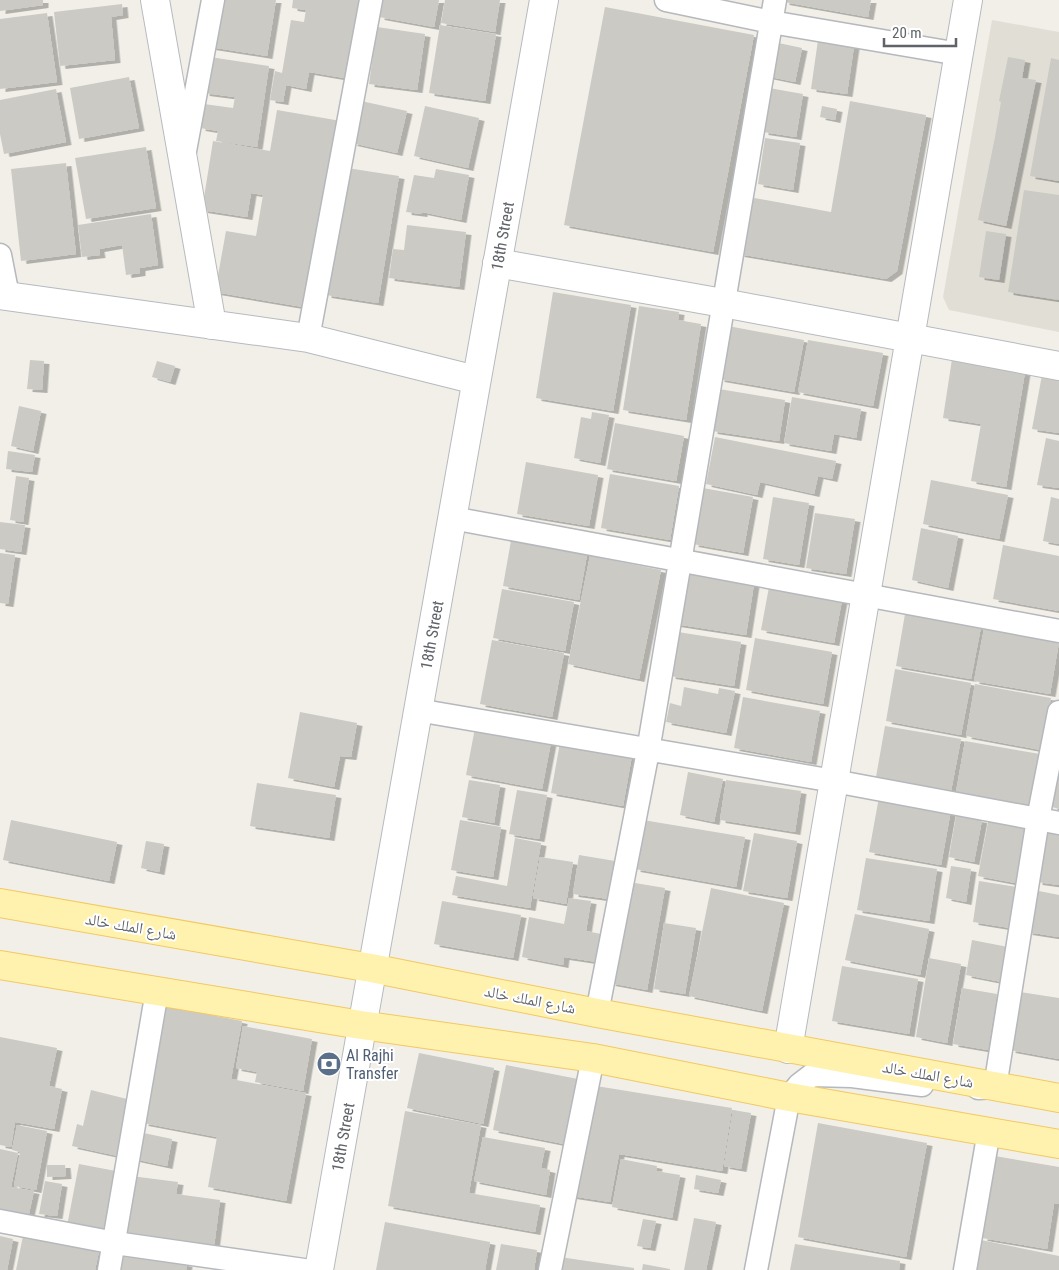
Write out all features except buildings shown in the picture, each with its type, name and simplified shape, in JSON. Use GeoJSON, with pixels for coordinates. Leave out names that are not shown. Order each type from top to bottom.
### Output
{"type":"FeatureCollection","features":[{"type":"Feature","properties":{"kind":"main road","name":"شارع الملك خالد"},"geometry":{"type":"LineString","coordinates":[[0,903],[372,968],[597,1013],[1059,1098]]}},
{"type":"Feature","properties":{"kind":"main road"},"geometry":{"type":"LineString","coordinates":[[0,965],[362,1025],[593,1058],[789,1097],[1059,1144]]}},
{"type":"Feature","properties":{"kind":"street"},"geometry":{"type":"LineString","coordinates":[[155,0],[212,325]]}},
{"type":"Feature","properties":{"kind":"street"},"geometry":{"type":"LineString","coordinates":[[183,160],[213,0]]}},
{"type":"Feature","properties":{"kind":"street"},"geometry":{"type":"LineString","coordinates":[[308,338],[371,0]]}},
{"type":"Feature","properties":{"kind":"street","name":"18th Street"},"geometry":{"type":"LineString","coordinates":[[319,1270],[544,0]]}},
{"type":"Feature","properties":{"kind":"street"},"geometry":{"type":"LineString","coordinates":[[666,0],[773,11],[959,54]]}},
{"type":"Feature","properties":{"kind":"street"},"geometry":{"type":"LineString","coordinates":[[788,1048],[968,0]]}},
{"type":"Feature","properties":{"kind":"street"},"geometry":{"type":"LineString","coordinates":[[597,1013],[648,751],[773,11]]}},
{"type":"Feature","properties":{"kind":"street"},"geometry":{"type":"LineString","coordinates":[[0,255],[4,296],[308,338],[476,380]]}},
{"type":"Feature","properties":{"kind":"street"},"geometry":{"type":"LineString","coordinates":[[497,263],[1059,366]]}},
{"type":"Feature","properties":{"kind":"street"},"geometry":{"type":"LineString","coordinates":[[452,518],[1059,631]]}},
{"type":"Feature","properties":{"kind":"street"},"geometry":{"type":"LineString","coordinates":[[417,710],[1048,821]]}},
{"type":"Feature","properties":{"kind":"street"},"geometry":{"type":"LineString","coordinates":[[756,1270],[789,1097],[799,1085],[812,1075],[852,1076],[957,1090],[995,1087],[1048,821],[1059,712]]}},
{"type":"Feature","properties":{"kind":"street"},"geometry":{"type":"LineString","coordinates":[[109,1270],[157,991]]}},
{"type":"Feature","properties":{"kind":"street"},"geometry":{"type":"LineString","coordinates":[[550,1270],[593,1058]]}},
{"type":"Feature","properties":{"kind":"street"},"geometry":{"type":"LineString","coordinates":[[965,1270],[990,1132]]}},
{"type":"Feature","properties":{"kind":"street"},"geometry":{"type":"LineString","coordinates":[[0,1221],[115,1243],[304,1270]]}},
{"type":"Feature","properties":{"kind":"shaded area"},"geometry":{"type":"Polygon","coordinates":[[[992,20],[1059,32],[1059,332],[949,310],[943,297],[992,20]]]}},
{"type":"Feature","properties":{"kind":"place","name":"Al Rajhi Transfer"},"geometry":{"type":"Point","coordinates":[329,1064]}}]}
